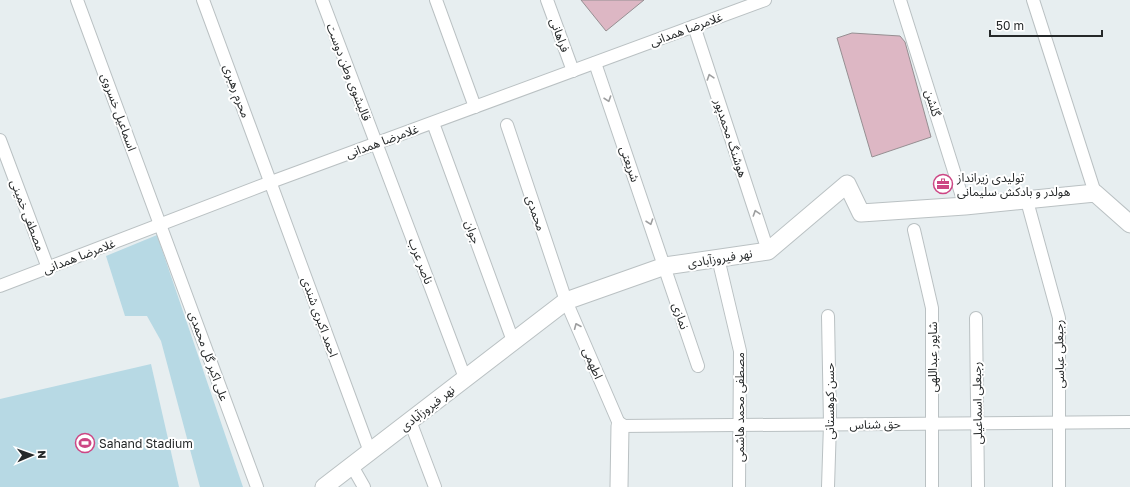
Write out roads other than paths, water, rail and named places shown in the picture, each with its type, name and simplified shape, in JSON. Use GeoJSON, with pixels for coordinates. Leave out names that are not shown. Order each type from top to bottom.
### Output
{"type":"FeatureCollection","features":[{"type":"Feature","properties":{"kind":"street","name":"اسماعیل خسروی"},"geometry":{"type":"LineString","coordinates":[[77,0],[160,224]]}},
{"type":"Feature","properties":{"kind":"street","name":"محرم رهبری"},"geometry":{"type":"LineString","coordinates":[[203,0],[270,182]]}},
{"type":"Feature","properties":{"kind":"street","name":"قالیشوی وطن دوست"},"geometry":{"type":"LineString","coordinates":[[322,0],[376,143]]}},
{"type":"Feature","properties":{"kind":"street"},"geometry":{"type":"LineString","coordinates":[[436,0],[475,107]]}},
{"type":"Feature","properties":{"kind":"street","name":"فراهانی"},"geometry":{"type":"LineString","coordinates":[[547,0],[573,71]]}},
{"type":"Feature","properties":{"kind":"street","name":"غلامرضا همدانی"},"geometry":{"type":"LineString","coordinates":[[0,286],[270,182],[765,0]]}},
{"type":"Feature","properties":{"kind":"street","name":"گلشن"},"geometry":{"type":"LineString","coordinates":[[900,0],[965,206]]}},
{"type":"Feature","properties":{"kind":"street"},"geometry":{"type":"LineString","coordinates":[[1033,0],[1096,193],[1130,224]]}},
{"type":"Feature","properties":{"kind":"street","name":"هوشنگ محمدپور"},"geometry":{"type":"LineString","coordinates":[[694,26],[768,250]]}},
{"type":"Feature","properties":{"kind":"street","name":"شریعتی"},"geometry":{"type":"LineString","coordinates":[[595,62],[664,266]]}},
{"type":"Feature","properties":{"kind":"street","name":"جوان"},"geometry":{"type":"LineString","coordinates":[[433,123],[513,342]]}},
{"type":"Feature","properties":{"kind":"street","name":"محمدی"},"geometry":{"type":"LineString","coordinates":[[507,125],[566,301]]}},
{"type":"Feature","properties":{"kind":"street","name":"مصطفی خمینی"},"geometry":{"type":"LineString","coordinates":[[0,140],[48,268]]}},
{"type":"Feature","properties":{"kind":"street","name":"ناصر عرب"},"geometry":{"type":"LineString","coordinates":[[376,143],[465,378]]}},
{"type":"Feature","properties":{"kind":"street","name":"احمد اکبری شندی"},"geometry":{"type":"LineString","coordinates":[[270,182],[370,452]]}},
{"type":"Feature","properties":{"kind":"street","name":"نهر فیروزآبادی"},"geometry":{"type":"LineString","coordinates":[[324,487],[566,301],[664,266],[768,250],[847,184],[861,213],[965,206],[1096,193]]}},
{"type":"Feature","properties":{"kind":"street","name":"رجبعلی عباسی"},"geometry":{"type":"LineString","coordinates":[[1027,200],[1059,318],[1059,487]]}},
{"type":"Feature","properties":{"kind":"street","name":"علی اکبر گل محمدی"},"geometry":{"type":"LineString","coordinates":[[160,224],[257,487]]}},
{"type":"Feature","properties":{"kind":"street","name":"شاپور عبداللهی"},"geometry":{"type":"LineString","coordinates":[[914,230],[932,308],[932,487]]}},
{"type":"Feature","properties":{"kind":"street","name":"مصطفی محمد هاشمی"},"geometry":{"type":"LineString","coordinates":[[718,258],[740,351],[739,487]]}},
{"type":"Feature","properties":{"kind":"street","name":"نمازی"},"geometry":{"type":"LineString","coordinates":[[664,266],[698,366]]}},
{"type":"Feature","properties":{"kind":"street","name":"اطهمی"},"geometry":{"type":"LineString","coordinates":[[566,301],[620,426]]}},
{"type":"Feature","properties":{"kind":"street","name":"حسن کوهستانی"},"geometry":{"type":"LineString","coordinates":[[828,316],[830,424],[828,487]]}},
{"type":"Feature","properties":{"kind":"street","name":"رجبعلی اسماعیلی"},"geometry":{"type":"LineString","coordinates":[[976,318],[978,487]]}},
{"type":"Feature","properties":{"kind":"street"},"geometry":{"type":"LineString","coordinates":[[410,421],[435,487]]}},
{"type":"Feature","properties":{"kind":"street","name":"حق شناس"},"geometry":{"type":"LineString","coordinates":[[620,426],[1130,422]]}},
{"type":"Feature","properties":{"kind":"street"},"geometry":{"type":"LineString","coordinates":[[619,487],[620,426]]}},
{"type":"Feature","properties":{"kind":"street"},"geometry":{"type":"LineString","coordinates":[[352,466],[364,487]]}},
{"type":"Feature","properties":{"kind":"place","name":"تولیدی زیرانداز هولدر و بادکش سلیمانی"},"geometry":{"type":"Point","coordinates":[943,184]}},
{"type":"Feature","properties":{"kind":"place","name":"Sahand Stadium"},"geometry":{"type":"Point","coordinates":[85,443]}}]}
